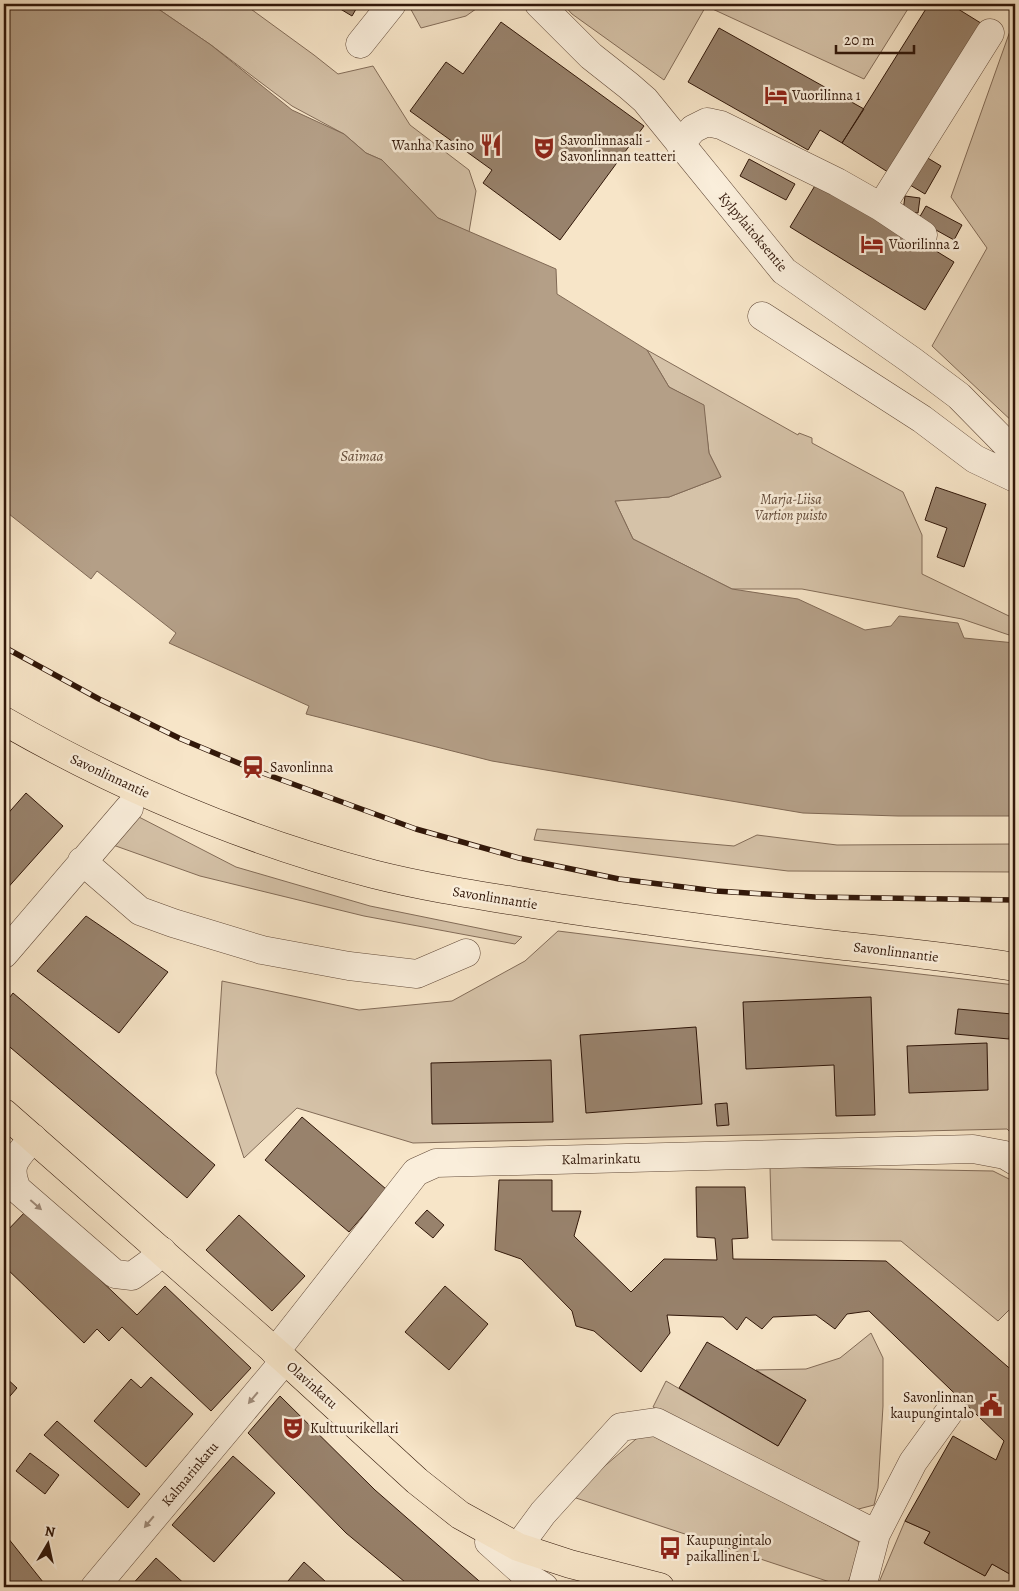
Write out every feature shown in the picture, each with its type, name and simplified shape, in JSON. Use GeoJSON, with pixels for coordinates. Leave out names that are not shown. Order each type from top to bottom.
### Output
{"type":"FeatureCollection","features":[{"type":"Feature","properties":{"kind":"main road","name":"Savonlinnantie"},"geometry":{"type":"LineString","coordinates":[[4,721],[46,745],[114,779],[189,812],[291,850],[374,874],[462,893],[620,918],[1015,967]]}},
{"type":"Feature","properties":{"kind":"main road","name":"Olavinkatu"},"geometry":{"type":"LineString","coordinates":[[4,1113],[280,1356],[416,1481],[460,1514],[518,1547],[570,1564],[660,1587]]}},
{"type":"Feature","properties":{"kind":"street"},"geometry":{"type":"LineString","coordinates":[[360,44],[392,4]]}},
{"type":"Feature","properties":{"kind":"street","name":"Kylpylaitoksentie"},"geometry":{"type":"LineString","coordinates":[[539,4],[591,56],[645,100],[784,271],[960,396],[1015,453]]}},
{"type":"Feature","properties":{"kind":"street"},"geometry":{"type":"LineString","coordinates":[[881,207],[990,33]]}},
{"type":"Feature","properties":{"kind":"street"},"geometry":{"type":"LineString","coordinates":[[680,144],[693,129],[707,122],[721,125],[837,182],[881,207],[923,235]]}},
{"type":"Feature","properties":{"kind":"street"},"geometry":{"type":"LineString","coordinates":[[762,316],[922,419],[975,459],[1015,478]]}},
{"type":"Feature","properties":{"kind":"street"},"geometry":{"type":"LineString","coordinates":[[4,954],[129,808]]}},
{"type":"Feature","properties":{"kind":"street"},"geometry":{"type":"LineString","coordinates":[[82,861],[140,911],[262,950],[349,966],[417,974],[466,954]]}},
{"type":"Feature","properties":{"kind":"street"},"geometry":{"type":"LineString","coordinates":[[33,1138],[12,1166],[12,1176],[17,1189],[115,1274],[132,1276],[150,1263],[162,1251]]}},
{"type":"Feature","properties":{"kind":"street","name":"Kalmarinkatu"},"geometry":{"type":"LineString","coordinates":[[94,1587],[280,1356],[416,1172],[436,1163],[973,1149],[1006,1155],[1015,1161]]}},
{"type":"Feature","properties":{"kind":"street"},"geometry":{"type":"LineString","coordinates":[[862,1587],[876,1534],[913,1462],[952,1408]]}},
{"type":"Feature","properties":{"kind":"street"},"geometry":{"type":"LineString","coordinates":[[518,1547],[543,1513],[621,1427],[656,1422],[876,1534]]}},
{"type":"Feature","properties":{"kind":"street"},"geometry":{"type":"LineString","coordinates":[[460,1514],[528,1577],[544,1587]]}},
{"type":"Feature","properties":{"kind":"green space"},"geometry":{"type":"Polygon","coordinates":[[[151,4],[244,4],[338,74],[373,66],[410,125],[469,170],[476,191],[469,232],[438,218],[382,160],[366,153],[344,134],[292,106],[211,45],[151,4]]]}},
{"type":"Feature","properties":{"kind":"green space"},"geometry":{"type":"Polygon","coordinates":[[[408,4],[483,4],[466,16],[421,28],[408,4]]]}},
{"type":"Feature","properties":{"kind":"green space"},"geometry":{"type":"Polygon","coordinates":[[[563,4],[911,4],[864,79],[706,6],[664,80],[572,14],[563,4]]]}},
{"type":"Feature","properties":{"kind":"green space"},"geometry":{"type":"Polygon","coordinates":[[[1015,17],[1015,424],[932,346],[987,248],[951,197],[1015,17]]]}},
{"type":"Feature","properties":{"kind":"green space","name":"Marja-Liisa Vartion puisto"},"geometry":{"type":"Polygon","coordinates":[[[647,350],[798,435],[799,433],[812,438],[812,443],[903,492],[922,535],[922,574],[1011,617],[1015,621],[1015,637],[962,619],[802,589],[732,589],[633,539],[615,501],[669,497],[721,477],[709,453],[703,405],[669,387],[647,350]]]}},
{"type":"Feature","properties":{"kind":"green space"},"geometry":{"type":"Polygon","coordinates":[[[137,816],[236,867],[370,906],[522,937],[515,944],[364,916],[200,876],[113,845],[137,816]]]}},
{"type":"Feature","properties":{"kind":"green space"},"geometry":{"type":"Polygon","coordinates":[[[537,829],[734,846],[757,835],[837,845],[1015,844],[1015,872],[788,871],[534,840],[537,829]]]}},
{"type":"Feature","properties":{"kind":"green space"},"geometry":{"type":"Polygon","coordinates":[[[558,931],[1015,985],[1015,1137],[1007,1129],[413,1143],[297,1108],[244,1158],[216,1073],[222,981],[359,1010],[452,1001],[525,961],[558,931]]]}},
{"type":"Feature","properties":{"kind":"green space"},"geometry":{"type":"Polygon","coordinates":[[[770,1167],[993,1171],[1013,1181],[1015,1184],[1015,1304],[998,1321],[901,1241],[772,1240],[770,1167]]]}},
{"type":"Feature","properties":{"kind":"green space"},"geometry":{"type":"Polygon","coordinates":[[[871,1333],[883,1358],[883,1406],[878,1488],[874,1505],[847,1512],[653,1407],[666,1381],[778,1446],[806,1400],[756,1370],[806,1369],[840,1358],[871,1333]]]}},
{"type":"Feature","properties":{"kind":"green space"},"geometry":{"type":"Polygon","coordinates":[[[643,1433],[666,1438],[859,1542],[860,1559],[845,1587],[570,1496],[643,1433]]]}},
{"type":"Feature","properties":{"kind":"green space"},"geometry":{"type":"Polygon","coordinates":[[[905,1521],[930,1532],[924,1543],[985,1576],[992,1564],[1015,1577],[1011,1587],[877,1587],[905,1521]]]}},
{"type":"Feature","properties":{"kind":"water","name":"Saimaa"},"geometry":{"type":"Polygon","coordinates":[[[4,4],[151,4],[211,45],[292,110],[344,134],[366,153],[382,160],[438,218],[556,269],[557,294],[647,350],[669,387],[704,405],[709,453],[721,477],[669,497],[615,501],[633,539],[732,589],[798,599],[865,630],[891,626],[899,616],[958,623],[964,638],[1015,643],[1015,816],[898,816],[803,813],[492,761],[306,714],[309,706],[169,643],[176,633],[97,571],[91,579],[4,510],[4,4]]]}},
{"type":"Feature","properties":{"kind":"building"},"geometry":{"type":"Polygon","coordinates":[[[332,4],[359,4],[352,16],[332,4]]]}},
{"type":"Feature","properties":{"kind":"building"},"geometry":{"type":"Polygon","coordinates":[[[929,4],[950,4],[984,25],[891,174],[842,143],[929,4]]]}},
{"type":"Feature","properties":{"kind":"building","name":"Savonlinnasali - Savonlinnan teatteri"},"geometry":{"type":"Polygon","coordinates":[[[501,22],[644,126],[560,240],[483,183],[492,170],[410,111],[446,62],[463,74],[501,22]]]}},
{"type":"Feature","properties":{"kind":"building","name":"Vuorilinna 1"},"geometry":{"type":"Polygon","coordinates":[[[719,28],[864,109],[842,143],[820,130],[808,150],[688,82],[719,28]]]}},
{"type":"Feature","properties":{"kind":"building"},"geometry":{"type":"Polygon","coordinates":[[[926,157],[941,166],[925,194],[910,185],[926,157]]]}},
{"type":"Feature","properties":{"kind":"building"},"geometry":{"type":"Polygon","coordinates":[[[749,159],[795,184],[786,200],[740,176],[749,159]]]}},
{"type":"Feature","properties":{"kind":"building","name":"Vuorilinna 2"},"geometry":{"type":"Polygon","coordinates":[[[819,179],[954,262],[925,310],[790,227],[819,179]]]}},
{"type":"Feature","properties":{"kind":"building"},"geometry":{"type":"Polygon","coordinates":[[[905,196],[920,198],[918,213],[903,211],[905,196]]]}},
{"type":"Feature","properties":{"kind":"building"},"geometry":{"type":"Polygon","coordinates":[[[926,206],[962,225],[954,240],[918,220],[926,206]]]}},
{"type":"Feature","properties":{"kind":"building"},"geometry":{"type":"Polygon","coordinates":[[[936,487],[986,504],[964,567],[937,557],[947,528],[925,520],[936,487]]]}},
{"type":"Feature","properties":{"kind":"building"},"geometry":{"type":"Polygon","coordinates":[[[26,793],[63,826],[4,892],[4,818],[26,793]]]}},
{"type":"Feature","properties":{"kind":"building"},"geometry":{"type":"Polygon","coordinates":[[[86,916],[168,972],[119,1033],[37,971],[86,916]]]}},
{"type":"Feature","properties":{"kind":"building"},"geometry":{"type":"Polygon","coordinates":[[[13,993],[215,1165],[187,1198],[4,1042],[4,1005],[13,993]]]}},
{"type":"Feature","properties":{"kind":"building"},"geometry":{"type":"Polygon","coordinates":[[[871,997],[875,1115],[836,1116],[834,1065],[746,1069],[743,1002],[871,997]]]}},
{"type":"Feature","properties":{"kind":"building"},"geometry":{"type":"Polygon","coordinates":[[[958,1009],[1012,1014],[1009,1039],[955,1034],[958,1009]]]}},
{"type":"Feature","properties":{"kind":"building"},"geometry":{"type":"Polygon","coordinates":[[[696,1027],[702,1104],[586,1113],[580,1035],[696,1027]]]}},
{"type":"Feature","properties":{"kind":"building"},"geometry":{"type":"Polygon","coordinates":[[[987,1043],[988,1090],[909,1093],[907,1046],[987,1043]]]}},
{"type":"Feature","properties":{"kind":"building"},"geometry":{"type":"Polygon","coordinates":[[[551,1060],[553,1122],[432,1124],[431,1063],[551,1060]]]}},
{"type":"Feature","properties":{"kind":"building"},"geometry":{"type":"Polygon","coordinates":[[[727,1103],[729,1125],[717,1126],[715,1104],[727,1103]]]}},
{"type":"Feature","properties":{"kind":"building"},"geometry":{"type":"Polygon","coordinates":[[[302,1117],[386,1189],[349,1232],[265,1160],[302,1117]]]}},
{"type":"Feature","properties":{"kind":"building","name":"Savonlinnan kaupungintalo"},"geometry":{"type":"Polygon","coordinates":[[[499,1180],[552,1180],[552,1211],[581,1211],[574,1236],[631,1292],[664,1259],[717,1260],[715,1238],[697,1237],[696,1187],[745,1187],[748,1238],[732,1239],[733,1259],[886,1261],[1015,1373],[1015,1468],[1011,1477],[1015,1479],[1015,1577],[992,1564],[985,1576],[924,1543],[930,1532],[905,1521],[953,1436],[996,1460],[1004,1441],[869,1311],[847,1314],[835,1329],[816,1315],[773,1317],[762,1329],[746,1317],[737,1330],[723,1317],[667,1315],[670,1333],[641,1372],[594,1331],[576,1326],[572,1311],[521,1259],[495,1250],[499,1180]]]}},
{"type":"Feature","properties":{"kind":"building"},"geometry":{"type":"Polygon","coordinates":[[[27,1210],[137,1315],[165,1286],[251,1368],[211,1411],[122,1327],[109,1341],[97,1329],[84,1343],[4,1266],[4,1234],[27,1210]]]}},
{"type":"Feature","properties":{"kind":"building"},"geometry":{"type":"Polygon","coordinates":[[[427,1210],[444,1225],[433,1238],[415,1223],[427,1210]]]}},
{"type":"Feature","properties":{"kind":"building"},"geometry":{"type":"Polygon","coordinates":[[[239,1215],[305,1276],[272,1311],[206,1250],[239,1215]]]}},
{"type":"Feature","properties":{"kind":"building"},"geometry":{"type":"Polygon","coordinates":[[[445,1286],[488,1324],[449,1370],[405,1332],[445,1286]]]}},
{"type":"Feature","properties":{"kind":"building"},"geometry":{"type":"Polygon","coordinates":[[[707,1342],[806,1400],[778,1446],[679,1388],[707,1342]]]}},
{"type":"Feature","properties":{"kind":"building"},"geometry":{"type":"Polygon","coordinates":[[[4,1376],[17,1388],[4,1403],[4,1376]]]}},
{"type":"Feature","properties":{"kind":"building"},"geometry":{"type":"Polygon","coordinates":[[[151,1377],[193,1414],[146,1467],[94,1421],[131,1379],[141,1388],[151,1377]]]}},
{"type":"Feature","properties":{"kind":"building"},"geometry":{"type":"Polygon","coordinates":[[[280,1396],[375,1490],[486,1587],[411,1587],[346,1533],[248,1433],[280,1396]]]}},
{"type":"Feature","properties":{"kind":"building"},"geometry":{"type":"Polygon","coordinates":[[[57,1421],[140,1494],[128,1508],[44,1435],[57,1421]]]}},
{"type":"Feature","properties":{"kind":"building"},"geometry":{"type":"Polygon","coordinates":[[[30,1453],[59,1475],[45,1494],[16,1471],[30,1453]]]}},
{"type":"Feature","properties":{"kind":"building"},"geometry":{"type":"Polygon","coordinates":[[[233,1456],[275,1493],[214,1562],[172,1525],[233,1456]]]}},
{"type":"Feature","properties":{"kind":"building"},"geometry":{"type":"Polygon","coordinates":[[[4,1533],[47,1587],[4,1587],[4,1533]]]}},
{"type":"Feature","properties":{"kind":"building"},"geometry":{"type":"Polygon","coordinates":[[[156,1558],[188,1587],[130,1587],[156,1558]]]}},
{"type":"Feature","properties":{"kind":"building"},"geometry":{"type":"Polygon","coordinates":[[[304,1562],[326,1582],[321,1587],[295,1587],[288,1581],[304,1562]]]}},
{"type":"Feature","properties":{"kind":"railway"},"geometry":{"type":"LineString","coordinates":[[4,647],[99,699],[181,739],[260,772],[416,829],[519,858],[619,879],[716,891],[815,897],[1015,900]]}},
{"type":"Feature","properties":{"kind":"place","name":"Vuorilinna 1"},"geometry":{"type":"Point","coordinates":[776,95]}},
{"type":"Feature","properties":{"kind":"place","name":"Wanha Kasino"},"geometry":{"type":"Point","coordinates":[491,145]}},
{"type":"Feature","properties":{"kind":"place","name":"Savonlinnasali - Savonlinnan teatteri"},"geometry":{"type":"Point","coordinates":[544,148]}},
{"type":"Feature","properties":{"kind":"place","name":"Vuorilinna 2"},"geometry":{"type":"Point","coordinates":[872,244]}},
{"type":"Feature","properties":{"kind":"place","name":"Savonlinna"},"geometry":{"type":"Point","coordinates":[253,767]}},
{"type":"Feature","properties":{"kind":"place","name":"Savonlinnan kaupungintalo"},"geometry":{"type":"Point","coordinates":[991,1405]}},
{"type":"Feature","properties":{"kind":"place","name":"Kulttuurikellari"},"geometry":{"type":"Point","coordinates":[293,1428]}},
{"type":"Feature","properties":{"kind":"place","name":"Kaupungintalo paikallinen L"},"geometry":{"type":"Point","coordinates":[670,1548]}}]}
